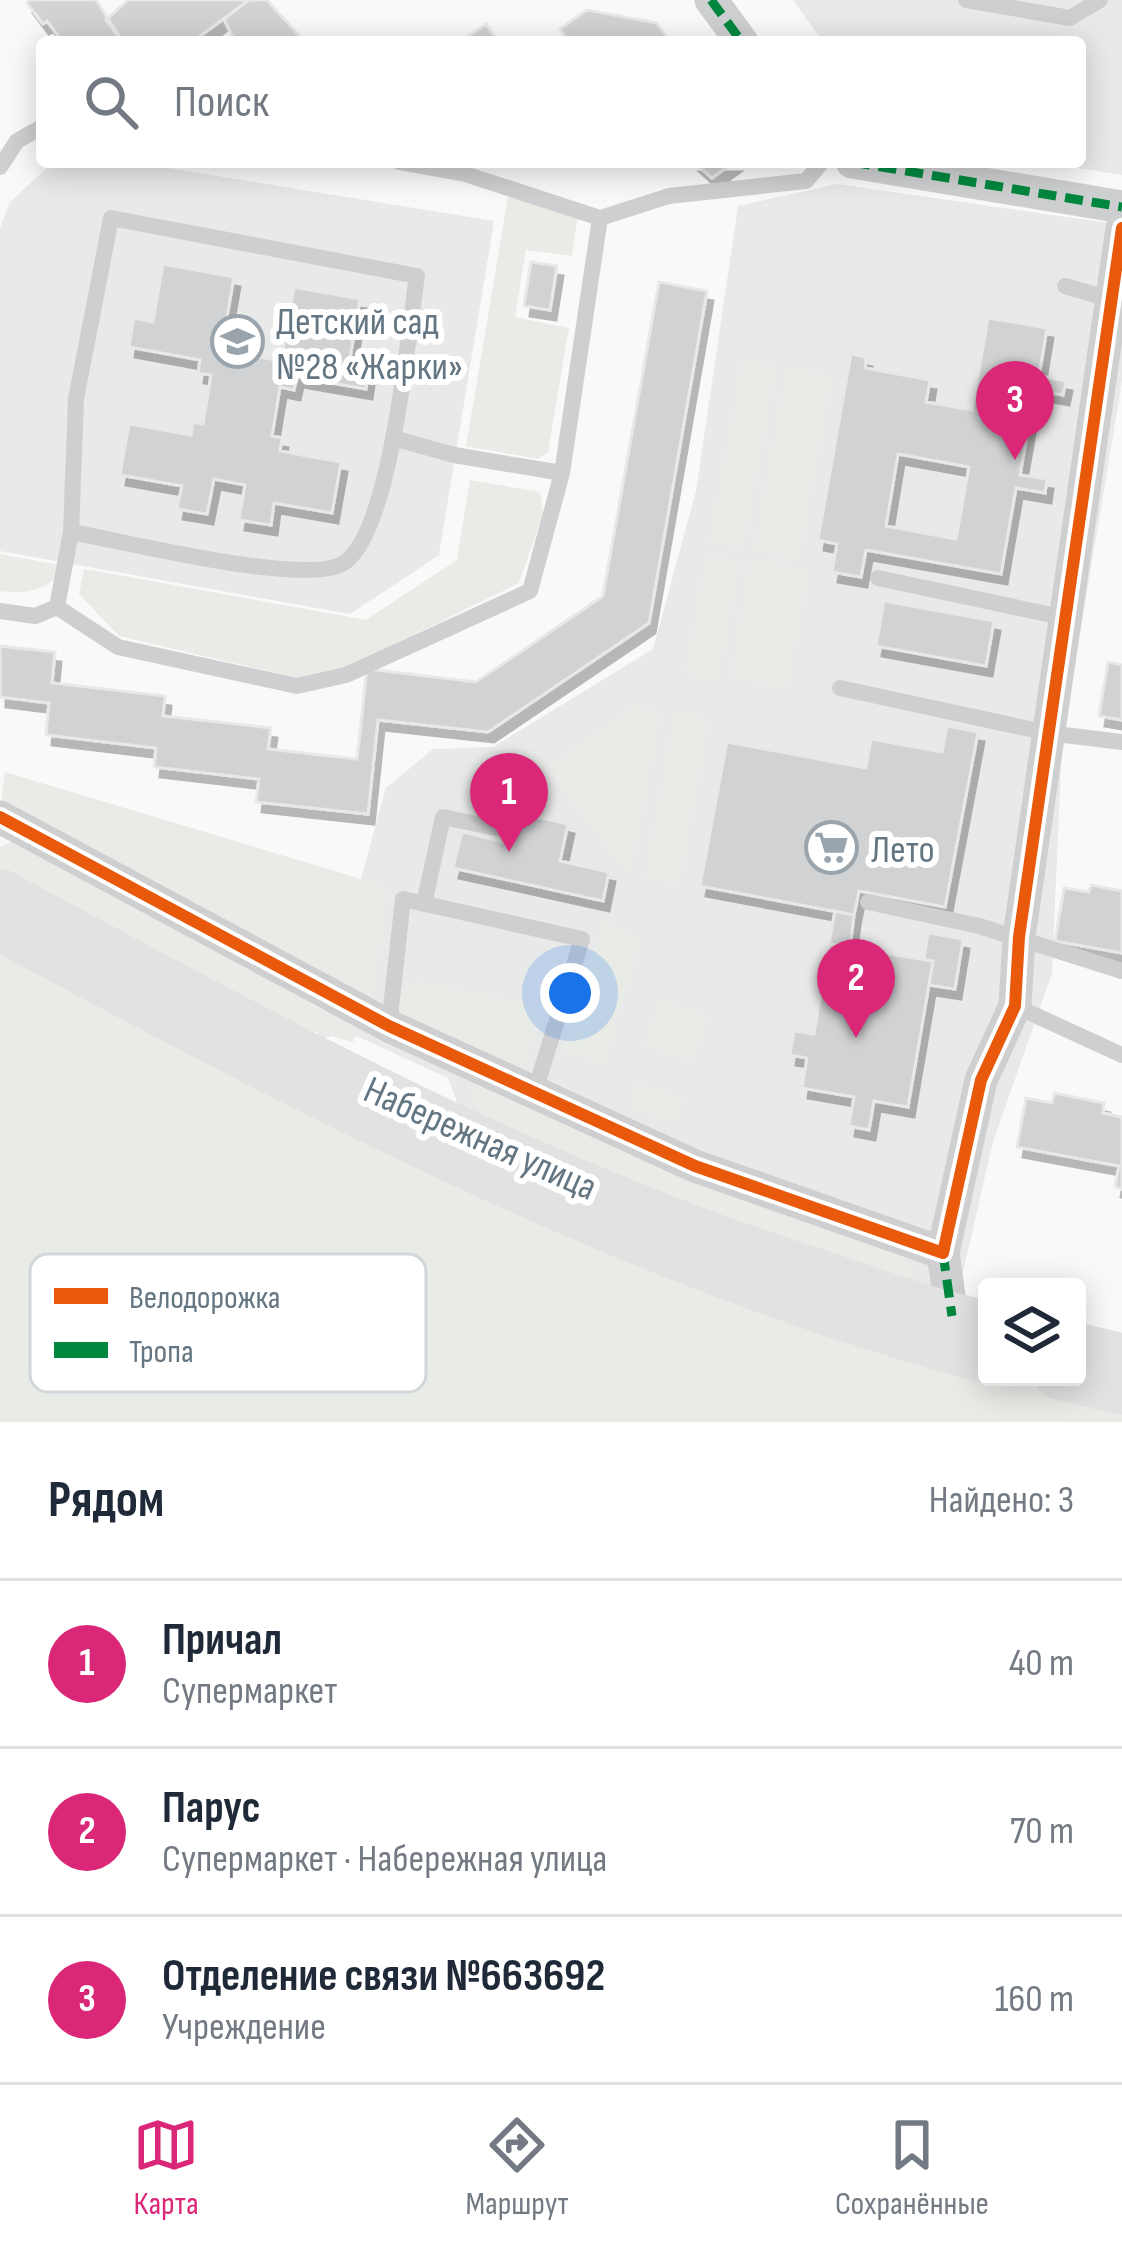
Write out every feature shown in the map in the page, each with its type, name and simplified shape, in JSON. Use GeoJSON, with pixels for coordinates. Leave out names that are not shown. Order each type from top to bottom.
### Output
{"type":"FeatureCollection","features":[{"type":"Feature","properties":{"kind":"main road","name":"Набережная улица"},"geometry":{"type":"LineString","coordinates":[[0,890],[66,945],[306,1091],[626,1240],[978,1358]]}},
{"type":"Feature","properties":{"kind":"main road","name":"Набережная улица"},"geometry":{"type":"LineString","coordinates":[[0,929],[66,945],[599,1190],[714,1238],[969,1320]]}},
{"type":"Feature","properties":{"kind":"main road"},"geometry":{"type":"LineString","coordinates":[[1086,1347],[1122,1356]]}},
{"type":"Feature","properties":{"kind":"main road"},"geometry":{"type":"LineString","coordinates":[[1086,1384],[1122,1392]]}},
{"type":"Feature","properties":{"kind":"street"},"geometry":{"type":"LineString","coordinates":[[711,0],[738,36]]}},
{"type":"Feature","properties":{"kind":"street"},"geometry":{"type":"LineString","coordinates":[[888,168],[1122,207]]}},
{"type":"Feature","properties":{"kind":"street"},"geometry":{"type":"LineString","coordinates":[[969,1320],[943,1253],[981,1080],[1015,1006],[1019,937],[1122,228]]}},
{"type":"Feature","properties":{"kind":"street"},"geometry":{"type":"LineString","coordinates":[[0,817],[388,1025],[695,1166],[943,1253]]}},
{"type":"Feature","properties":{"kind":"lane"},"geometry":{"type":"LineString","coordinates":[[966,0],[1070,18],[1100,0]]}},
{"type":"Feature","properties":{"kind":"lane"},"geometry":{"type":"LineString","coordinates":[[0,167],[17,141],[36,130]]}},
{"type":"Feature","properties":{"kind":"lane"},"geometry":{"type":"LineString","coordinates":[[432,168],[465,174],[600,218],[669,196],[806,181],[818,168]]}},
{"type":"Feature","properties":{"kind":"lane"},"geometry":{"type":"LineString","coordinates":[[57,607],[71,532],[76,399],[111,218],[417,276],[393,438],[371,533],[343,564],[300,573],[71,532]]}},
{"type":"Feature","properties":{"kind":"lane"},"geometry":{"type":"LineString","coordinates":[[57,607],[118,647],[297,686],[319,684],[530,592],[562,473],[600,218]]}},
{"type":"Feature","properties":{"kind":"lane"},"geometry":{"type":"LineString","coordinates":[[1065,286],[1109,299]]}},
{"type":"Feature","properties":{"kind":"lane"},"geometry":{"type":"LineString","coordinates":[[393,438],[454,455],[562,473]]}},
{"type":"Feature","properties":{"kind":"lane"},"geometry":{"type":"LineString","coordinates":[[878,578],[1066,618]]}},
{"type":"Feature","properties":{"kind":"lane"},"geometry":{"type":"LineString","coordinates":[[0,611],[35,616],[57,607]]}},
{"type":"Feature","properties":{"kind":"lane"},"geometry":{"type":"LineString","coordinates":[[840,688],[1048,733],[1122,742]]}},
{"type":"Feature","properties":{"kind":"lane"},"geometry":{"type":"LineString","coordinates":[[424,904],[443,817],[505,830]]}},
{"type":"Feature","properties":{"kind":"lane"},"geometry":{"type":"LineString","coordinates":[[388,1025],[403,899],[582,939],[535,1091]]}},
{"type":"Feature","properties":{"kind":"lane"},"geometry":{"type":"LineString","coordinates":[[868,902],[1019,937],[1122,970]]}},
{"type":"Feature","properties":{"kind":"lane"},"geometry":{"type":"LineString","coordinates":[[1015,1006],[1122,1055]]}},
{"type":"Feature","properties":{"kind":"shaded area"},"geometry":{"type":"Polygon","coordinates":[[[793,0],[1122,0],[1122,175],[1078,168],[1086,168],[1086,36],[819,36],[793,0]]]}},
{"type":"Feature","properties":{"kind":"shaded area","name":"Детский сад №28 «Жарки»"},"geometry":{"type":"Polygon","coordinates":[[[47,168],[168,168],[494,221],[439,555],[350,614],[0,551],[0,228],[10,202],[47,168]]]}},
{"type":"Feature","properties":{"kind":"shaded area"},"geometry":{"type":"Polygon","coordinates":[[[837,184],[1122,225],[1122,381],[1062,743],[1052,973],[993,1142],[957,1298],[460,1110],[448,1078],[348,1032],[316,1040],[386,788],[433,749],[493,747],[653,649],[696,491],[738,206],[837,184]]]}},
{"type":"Feature","properties":{"kind":"shaded area"},"geometry":{"type":"Polygon","coordinates":[[[508,197],[578,215],[572,256],[526,250],[515,317],[569,328],[548,452],[538,459],[466,446],[508,197]]]}},
{"type":"Feature","properties":{"kind":"shaded area"},"geometry":{"type":"Polygon","coordinates":[[[743,360],[776,366],[743,548],[709,542],[743,360]]]}},
{"type":"Feature","properties":{"kind":"shaded area"},"geometry":{"type":"Polygon","coordinates":[[[786,368],[831,376],[799,559],[754,552],[786,368]]]}},
{"type":"Feature","properties":{"kind":"shaded area"},"geometry":{"type":"Polygon","coordinates":[[[470,480],[540,492],[543,514],[519,583],[332,675],[302,679],[119,636],[79,594],[84,569],[366,620],[457,560],[470,480]]]}},
{"type":"Feature","properties":{"kind":"shaded area"},"geometry":{"type":"Polygon","coordinates":[[[0,554],[64,566],[52,581],[37,589],[0,591],[0,554]]]}},
{"type":"Feature","properties":{"kind":"shaded area"},"geometry":{"type":"Polygon","coordinates":[[[706,555],[740,561],[718,681],[685,674],[706,555]]]}},
{"type":"Feature","properties":{"kind":"shaded area"},"geometry":{"type":"Polygon","coordinates":[[[751,559],[809,569],[787,689],[730,678],[751,559]]]}},
{"type":"Feature","properties":{"kind":"shaded area"},"geometry":{"type":"Polygon","coordinates":[[[633,706],[661,711],[630,877],[551,774],[552,765],[633,706]]]}},
{"type":"Feature","properties":{"kind":"shaded area"},"geometry":{"type":"Polygon","coordinates":[[[675,712],[709,718],[679,885],[645,879],[675,712]]]}},
{"type":"Feature","properties":{"kind":"shaded area"},"geometry":{"type":"Polygon","coordinates":[[[5,772],[388,887],[373,995],[365,1001],[0,811],[5,772]]]}},
{"type":"Feature","properties":{"kind":"shaded area"},"geometry":{"type":"Polygon","coordinates":[[[18,838],[358,1030],[353,1042],[283,1023],[0,867],[0,847],[18,838]]]}},
{"type":"Feature","properties":{"kind":"shaded area"},"geometry":{"type":"Polygon","coordinates":[[[603,920],[641,940],[605,1064],[560,1050],[603,920]]]}},
{"type":"Feature","properties":{"kind":"shaded area"},"geometry":{"type":"Polygon","coordinates":[[[0,948],[978,1368],[978,1386],[1038,1386],[1122,1405],[1122,1422],[0,1422],[0,948]]]}},
{"type":"Feature","properties":{"kind":"shaded area"},"geometry":{"type":"Polygon","coordinates":[[[418,981],[529,1004],[539,1020],[524,1063],[515,1068],[398,1014],[400,995],[418,981]]]}},
{"type":"Feature","properties":{"kind":"shaded area"},"geometry":{"type":"Polygon","coordinates":[[[661,999],[708,1017],[691,1063],[644,1046],[661,999]]]}},
{"type":"Feature","properties":{"kind":"shaded area"},"geometry":{"type":"Polygon","coordinates":[[[479,1083],[907,1256],[915,1271],[903,1283],[662,1198],[478,1115],[474,1096],[479,1083]]]}},
{"type":"Feature","properties":{"kind":"shaded area"},"geometry":{"type":"Polygon","coordinates":[[[637,1083],[684,1100],[675,1124],[628,1107],[637,1083]]]}},
{"type":"Feature","properties":{"kind":"building"},"geometry":{"type":"Polygon","coordinates":[[[96,0],[119,36],[58,36],[27,3],[96,0]]]}},
{"type":"Feature","properties":{"kind":"building"},"geometry":{"type":"Polygon","coordinates":[[[128,0],[249,0],[200,36],[118,36],[106,20],[128,0]]]}},
{"type":"Feature","properties":{"kind":"building"},"geometry":{"type":"Polygon","coordinates":[[[249,0],[267,0],[300,36],[232,36],[224,19],[249,0]]]}},
{"type":"Feature","properties":{"kind":"building"},"geometry":{"type":"Polygon","coordinates":[[[587,10],[657,23],[666,36],[564,36],[560,29],[587,10]]]}},
{"type":"Feature","properties":{"kind":"building"},"geometry":{"type":"Polygon","coordinates":[[[486,24],[495,36],[469,36],[486,24]]]}},
{"type":"Feature","properties":{"kind":"building"},"geometry":{"type":"Polygon","coordinates":[[[701,168],[726,168],[712,178],[701,168]]]}},
{"type":"Feature","properties":{"kind":"building"},"geometry":{"type":"Polygon","coordinates":[[[531,262],[557,266],[550,310],[524,306],[531,262]]]}},
{"type":"Feature","properties":{"kind":"building"},"geometry":{"type":"Polygon","coordinates":[[[163,264],[234,277],[221,350],[281,361],[294,287],[360,299],[350,358],[370,362],[366,389],[297,377],[294,390],[280,387],[272,436],[282,438],[280,451],[341,462],[332,513],[274,503],[271,525],[239,520],[245,485],[214,479],[207,514],[177,509],[182,486],[120,475],[129,424],[191,435],[193,422],[203,424],[211,375],[198,373],[200,360],[129,347],[134,318],[153,322],[163,264]]]}},
{"type":"Feature","properties":{"kind":"building"},"geometry":{"type":"Polygon","coordinates":[[[659,282],[707,291],[649,623],[488,732],[378,720],[368,814],[256,802],[259,779],[154,767],[156,748],[46,735],[49,703],[0,697],[0,646],[55,652],[52,683],[165,696],[163,716],[271,728],[268,749],[357,759],[367,669],[476,682],[603,596],[659,282]]]}},
{"type":"Feature","properties":{"kind":"building"},"geometry":{"type":"Polygon","coordinates":[[[988,318],[1047,328],[1039,376],[1066,381],[1063,395],[1035,390],[1020,475],[1047,479],[1045,493],[1016,488],[1001,574],[866,550],[861,577],[832,572],[837,544],[818,540],[851,354],[866,357],[865,368],[930,380],[926,402],[972,410],[988,318]],[[898,454],[886,526],[956,539],[969,467],[898,454]]]}},
{"type":"Feature","properties":{"kind":"building"},"geometry":{"type":"Polygon","coordinates":[[[884,601],[994,621],[986,666],[876,646],[884,601]]]}},
{"type":"Feature","properties":{"kind":"building"},"geometry":{"type":"Polygon","coordinates":[[[1108,662],[1122,665],[1122,720],[1099,716],[1108,662]]]}},
{"type":"Feature","properties":{"kind":"building","name":"Лето"},"geometry":{"type":"Polygon","coordinates":[[[947,726],[978,732],[945,907],[859,891],[854,915],[700,886],[727,742],[866,768],[871,739],[942,752],[947,726]]]}},
{"type":"Feature","properties":{"kind":"building"},"geometry":{"type":"Polygon","coordinates":[[[519,813],[568,824],[560,861],[609,872],[603,901],[453,868],[462,832],[512,844],[519,813]]]}},
{"type":"Feature","properties":{"kind":"building"},"geometry":{"type":"Polygon","coordinates":[[[1091,885],[1122,891],[1122,953],[1055,941],[1064,888],[1089,892],[1091,885]]]}},
{"type":"Feature","properties":{"kind":"building"},"geometry":{"type":"Polygon","coordinates":[[[835,911],[854,915],[850,947],[829,944],[835,911]]]}},
{"type":"Feature","properties":{"kind":"building"},"geometry":{"type":"Polygon","coordinates":[[[928,933],[963,939],[955,989],[929,985],[933,961],[924,960],[928,933]]]}},
{"type":"Feature","properties":{"kind":"building"},"geometry":{"type":"Polygon","coordinates":[[[829,944],[933,961],[908,1107],[874,1101],[869,1130],[849,1126],[854,1097],[802,1088],[807,1058],[790,1055],[794,1031],[814,1034],[829,944]]]}},
{"type":"Feature","properties":{"kind":"building"},"geometry":{"type":"Polygon","coordinates":[[[1054,1093],[1104,1103],[1103,1113],[1122,1117],[1122,1189],[1115,1187],[1119,1166],[1017,1147],[1026,1098],[1052,1103],[1054,1093]]]}},
{"type":"Feature","properties":{"kind":"marked path"},"geometry":{"type":"LineString","coordinates":[[711,0],[738,36]]}},
{"type":"Feature","properties":{"kind":"marked path"},"geometry":{"type":"LineString","coordinates":[[888,168],[1122,207]]}},
{"type":"Feature","properties":{"kind":"marked path"},"geometry":{"type":"LineString","coordinates":[[943,1253],[952,1316]]}},
{"type":"Feature","properties":{"kind":"cycle path"},"geometry":{"type":"LineString","coordinates":[[0,817],[389,1026],[695,1166],[943,1253],[981,1080],[1015,1006],[1019,937],[1122,228]]}},
{"type":"Feature","properties":{"kind":"place","name":"Детский сад №28 «Жарки»"},"geometry":{"type":"Point","coordinates":[237,342]}},
{"type":"Feature","properties":{"kind":"place","name":"Отделение связи №663692"},"geometry":{"type":"Point","coordinates":[1015,460]}},
{"type":"Feature","properties":{"kind":"place","name":"Лето"},"geometry":{"type":"Point","coordinates":[832,848]}},
{"type":"Feature","properties":{"kind":"place","name":"Причал"},"geometry":{"type":"Point","coordinates":[509,852]}},
{"type":"Feature","properties":{"kind":"place","name":"Парус"},"geometry":{"type":"Point","coordinates":[856,1038]}}]}
